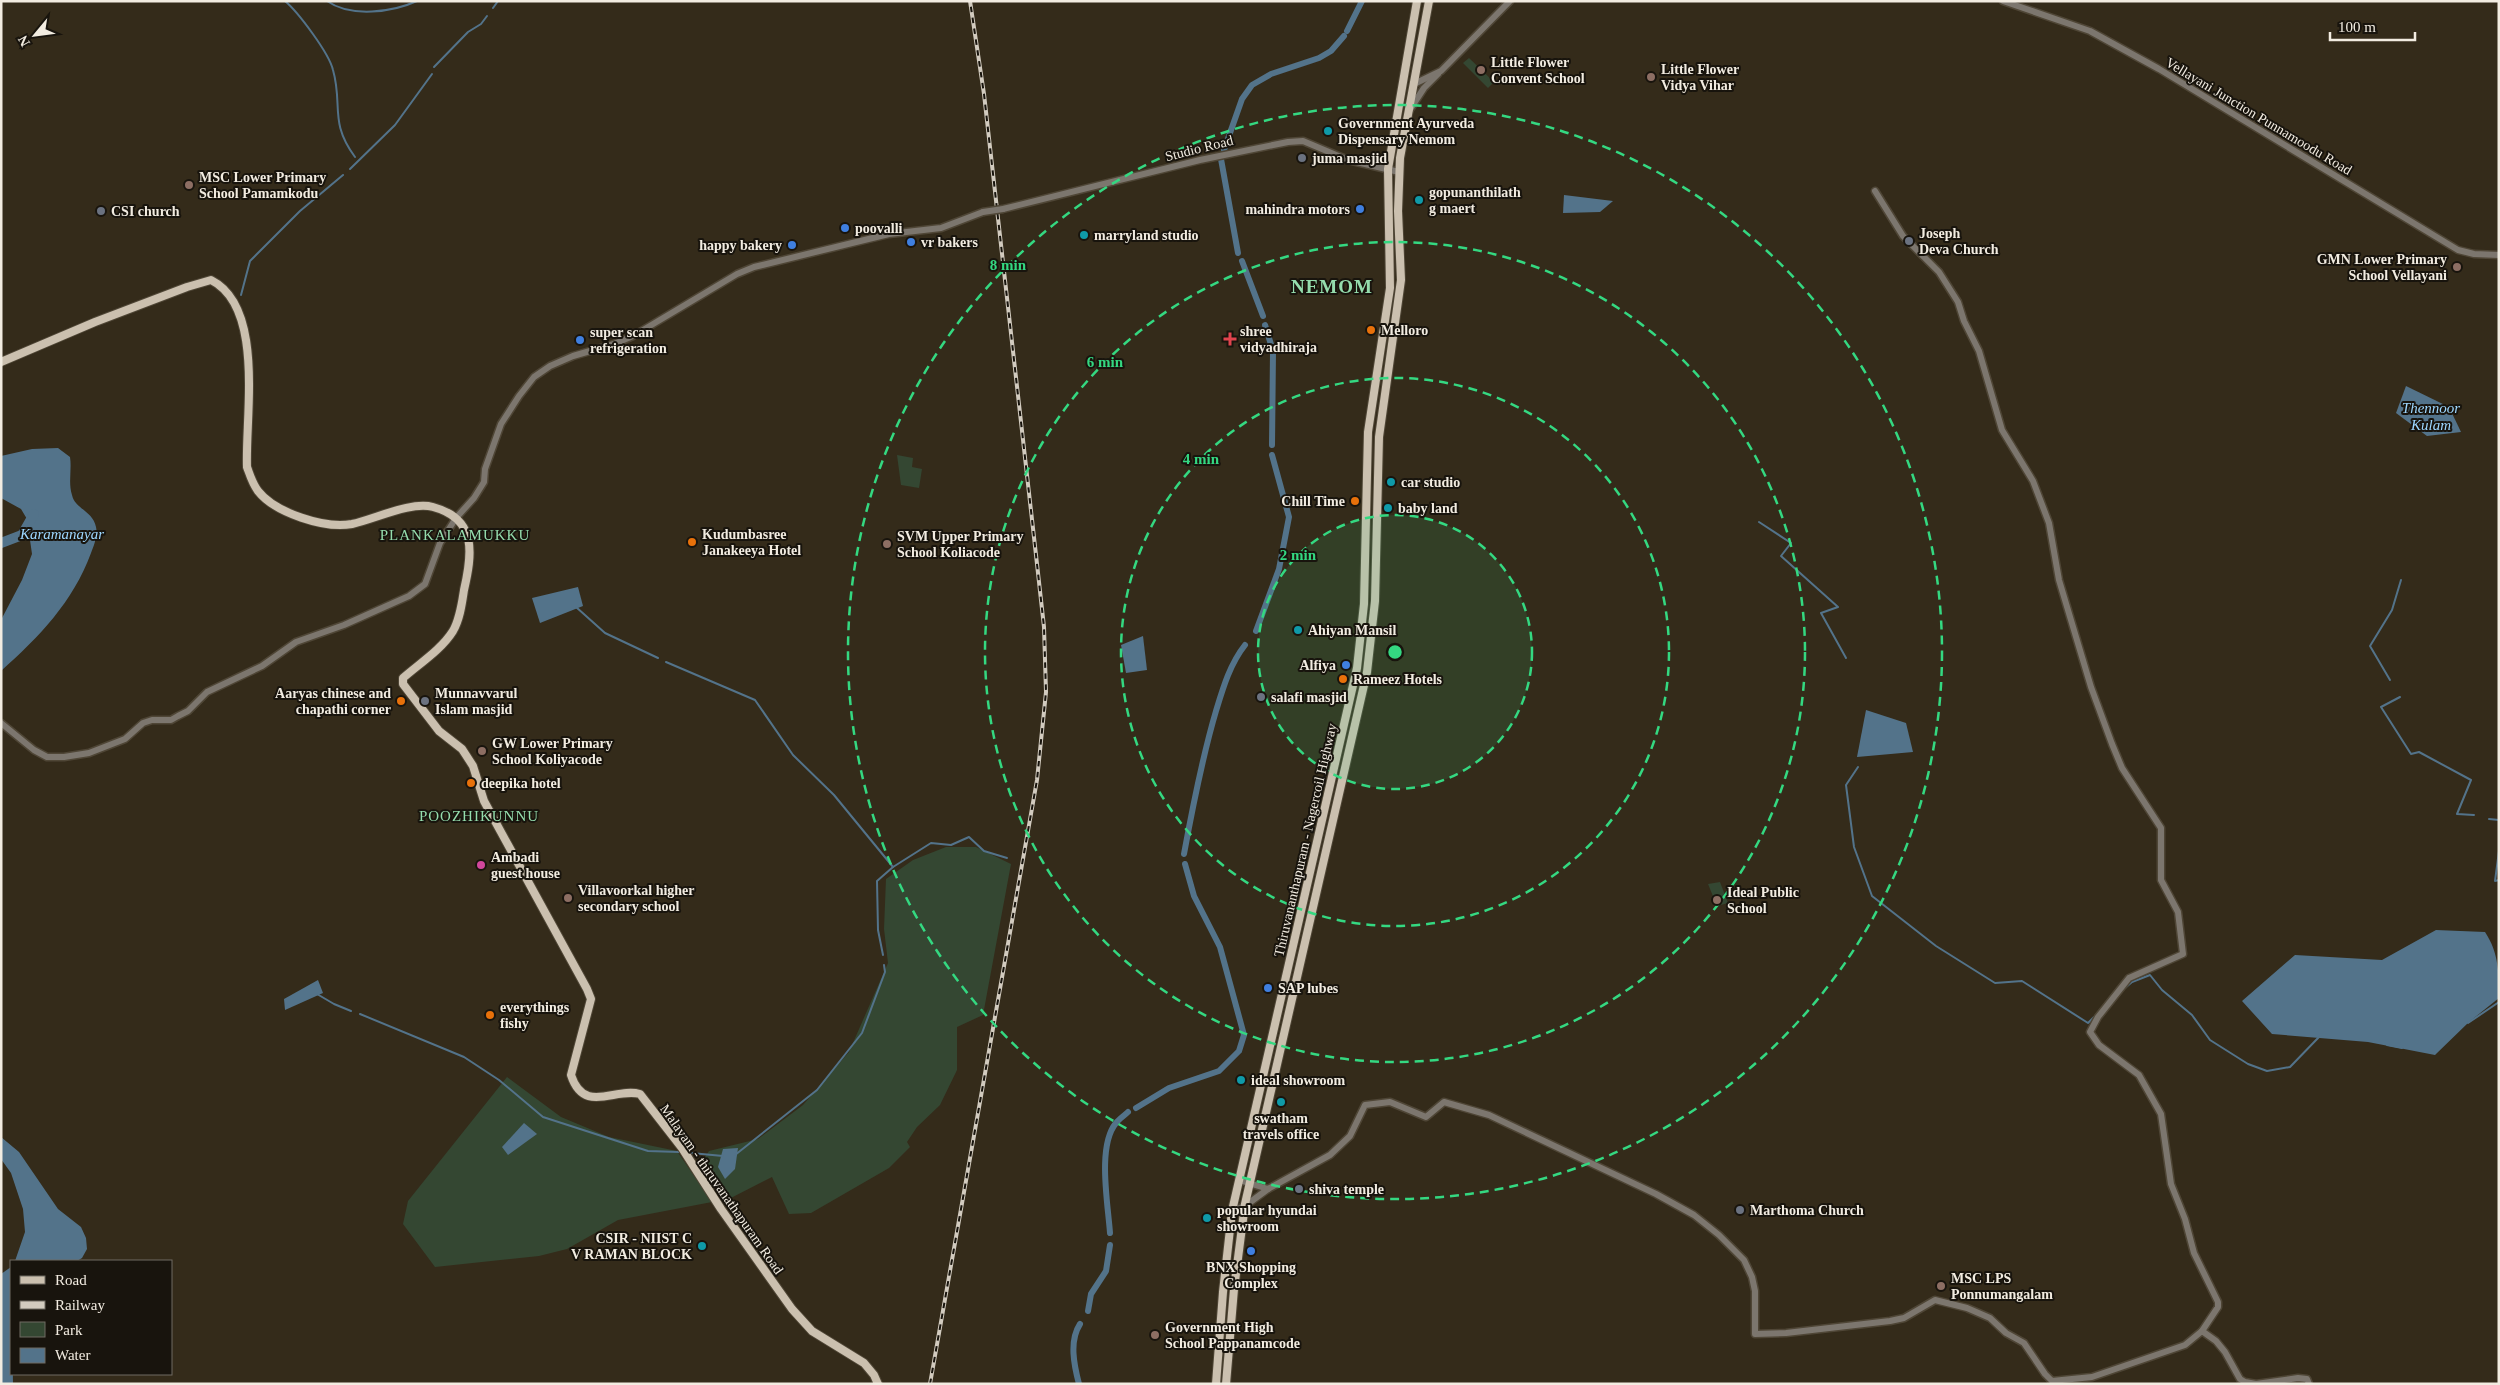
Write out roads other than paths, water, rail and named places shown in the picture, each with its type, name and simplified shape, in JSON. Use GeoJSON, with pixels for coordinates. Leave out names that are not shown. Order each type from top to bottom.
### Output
{"type":"FeatureCollection","features":[{"type":"Feature","properties":{"kind":"main road","name":"Thiruvananthapuram - Nagercoil Highway"},"geometry":{"type":"LineString","coordinates":[[1216,1384],[1223,1292],[1232,1211],[1357,668],[1364,604],[1368,432],[1390,288],[1388,169],[1401,83],[1417,1]]}},
{"type":"Feature","properties":{"kind":"main road","name":"Thiruvananthapuram - Nagercoil Highway"},"geometry":{"type":"LineString","coordinates":[[1226,1384],[1234,1289],[1245,1206],[1367,672],[1375,600],[1379,437],[1401,280],[1398,211],[1399,172],[1429,1]]}},
{"type":"Feature","properties":{"kind":"main road"},"geometry":{"type":"LineString","coordinates":[[1401,83],[1414,84]]}},
{"type":"Feature","properties":{"kind":"main road"},"geometry":{"type":"LineString","coordinates":[[1,362],[95,322],[187,287],[211,280],[231,295],[245,331],[247,351],[247,467],[252,481],[267,500],[293,514],[325,523],[350,524],[420,506],[432,506],[456,518]]}},
{"type":"Feature","properties":{"kind":"main road","name":"Malayam - thiruvanathapuram Road"},"geometry":{"type":"LineString","coordinates":[[456,518],[466,530],[471,550],[470,565],[457,621],[441,646],[403,678],[403,684],[439,731],[462,749],[473,766],[484,801],[592,999],[571,1075],[574,1085],[590,1096],[604,1098],[628,1092],[640,1094],[682,1148],[721,1209],[792,1310],[812,1331],[864,1363],[874,1375],[878,1384]]}},
{"type":"Feature","properties":{"kind":"street"},"geometry":{"type":"LineString","coordinates":[[1408,114],[1424,88],[1510,1]]}},
{"type":"Feature","properties":{"kind":"street","name":"Vellayani Junction Punnamoodu Road"},"geometry":{"type":"LineString","coordinates":[[2003,1],[2085,28],[2159,69],[2458,250],[2474,254],[2499,255]]}},
{"type":"Feature","properties":{"kind":"street"},"geometry":{"type":"LineString","coordinates":[[1414,84],[1441,71]]}},
{"type":"Feature","properties":{"kind":"street","name":"Studio Road"},"geometry":{"type":"LineString","coordinates":[[1,723],[34,750],[47,757],[64,757],[113,745],[125,739],[143,723],[152,720],[171,720],[188,710],[207,692],[262,666],[296,642],[344,624],[408,596],[426,584],[440,543],[456,518],[474,498],[484,482],[485,469],[501,424],[530,382],[550,366],[573,356],[614,344],[633,336],[737,274],[754,267],[889,234],[941,228],[983,212],[1003,209],[1200,160],[1288,142],[1303,141],[1348,160],[1399,172]]}},
{"type":"Feature","properties":{"kind":"street"},"geometry":{"type":"LineString","coordinates":[[1232,1211],[1245,1206],[1268,1189],[1330,1155],[1350,1136],[1365,1105],[1390,1102],[1426,1117],[1440,1104],[1450,1102],[1496,1119],[1656,1194],[1694,1215],[1719,1235],[1744,1260],[1752,1277],[1755,1291],[1755,1334],[1786,1333],[1890,1321],[1904,1318],[1935,1300],[1967,1308],[1990,1318],[2006,1333],[2024,1343],[2052,1381],[2062,1382],[2084,1380],[2186,1344],[2202,1331],[2218,1307],[2218,1302],[2194,1253],[2185,1219],[2172,1184],[2161,1114],[2139,1075],[2099,1045],[2090,1032],[2098,1017],[2129,978],[2184,954],[2178,912],[2161,880],[2161,828],[2122,768],[2112,744],[2091,687],[2059,580],[2049,524],[2033,482],[2002,430],[1979,351],[1964,321],[1958,302],[1939,272],[1903,236],[1875,190]]}},
{"type":"Feature","properties":{"kind":"street"},"geometry":{"type":"LineString","coordinates":[[1239,1180],[1268,1189]]}},
{"type":"Feature","properties":{"kind":"street"},"geometry":{"type":"LineString","coordinates":[[2202,1331],[2216,1341],[2226,1352],[2240,1379],[2245,1382],[2256,1384],[2298,1378],[2307,1379],[2309,1384]]}},
{"type":"Feature","properties":{"kind":"water"},"geometry":{"type":"Polygon","coordinates":[[[1564,195],[1613,201],[1600,212],[1563,213],[1564,195]]]}},
{"type":"Feature","properties":{"kind":"water","name":"Thennoor Kulam"},"geometry":{"type":"Polygon","coordinates":[[[2406,386],[2449,407],[2461,432],[2427,436],[2396,413],[2406,386]]]}},
{"type":"Feature","properties":{"kind":"water","name":"Karamanayar"},"geometry":{"type":"Polygon","coordinates":[[[58,448],[70,457],[70,486],[72,495],[77,504],[94,522],[96,530],[95,540],[84,571],[65,603],[29,645],[1,671],[1,620],[22,580],[32,554],[27,519],[21,509],[1,498],[1,456],[32,449],[58,448]]]}},
{"type":"Feature","properties":{"kind":"water"},"geometry":{"type":"Polygon","coordinates":[[[578,587],[583,606],[540,623],[532,598],[578,587]]]}},
{"type":"Feature","properties":{"kind":"water"},"geometry":{"type":"Polygon","coordinates":[[[1143,636],[1147,670],[1126,673],[1121,645],[1143,636]]]}},
{"type":"Feature","properties":{"kind":"water"},"geometry":{"type":"Polygon","coordinates":[[[1866,710],[1906,723],[1913,752],[1857,757],[1866,710]]]}},
{"type":"Feature","properties":{"kind":"water"},"geometry":{"type":"Polygon","coordinates":[[[2436,930],[2485,932],[2496,956],[2499,998],[2469,1022],[2435,1055],[2368,1042],[2272,1034],[2242,1001],[2295,955],[2382,960],[2436,930]]]}},
{"type":"Feature","properties":{"kind":"water"},"geometry":{"type":"Polygon","coordinates":[[[318,980],[323,993],[285,1010],[284,999],[318,980]]]}},
{"type":"Feature","properties":{"kind":"water"},"geometry":{"type":"Polygon","coordinates":[[[524,1123],[537,1134],[508,1155],[502,1147],[524,1123]]]}},
{"type":"Feature","properties":{"kind":"water"},"geometry":{"type":"Polygon","coordinates":[[[1,1137],[19,1152],[58,1209],[81,1227],[86,1238],[87,1249],[82,1258],[79,1260],[15,1260],[25,1232],[23,1209],[11,1173],[1,1159],[1,1137]]]}},
{"type":"Feature","properties":{"kind":"water"},"geometry":{"type":"Polygon","coordinates":[[[738,1148],[735,1169],[725,1179],[718,1167],[723,1149],[738,1148]]]}},
{"type":"Feature","properties":{"kind":"water"},"geometry":{"type":"Polygon","coordinates":[[[10,1268],[10,1375],[13,1375],[13,1384],[1,1384],[1,1274],[10,1268]]]}},
{"type":"Feature","properties":{"kind":"waterway"},"geometry":{"type":"LineString","coordinates":[[285,1],[312,33],[326,54],[336,82],[339,123],[342,134],[355,157]]}},
{"type":"Feature","properties":{"kind":"waterway"},"geometry":{"type":"LineString","coordinates":[[327,1],[348,10],[372,12],[396,8],[417,1]]}},
{"type":"Feature","properties":{"kind":"waterway"},"geometry":{"type":"LineString","coordinates":[[493,8],[498,1]]}},
{"type":"Feature","properties":{"kind":"waterway"},"geometry":{"type":"LineString","coordinates":[[1347,31],[1362,1]]}},
{"type":"Feature","properties":{"kind":"waterway"},"geometry":{"type":"LineString","coordinates":[[434,67],[468,32],[481,24],[487,16]]}},
{"type":"Feature","properties":{"kind":"waterway"},"geometry":{"type":"LineString","coordinates":[[1224,150],[1242,99],[1252,85],[1271,74],[1319,58],[1331,51],[1344,36]]}},
{"type":"Feature","properties":{"kind":"waterway"},"geometry":{"type":"LineString","coordinates":[[350,169],[395,125],[432,74]]}},
{"type":"Feature","properties":{"kind":"waterway"},"geometry":{"type":"LineString","coordinates":[[1221,159],[1238,253]]}},
{"type":"Feature","properties":{"kind":"waterway"},"geometry":{"type":"LineString","coordinates":[[241,295],[250,261],[300,211],[343,175]]}},
{"type":"Feature","properties":{"kind":"waterway"},"geometry":{"type":"LineString","coordinates":[[1242,261],[1263,316]]}},
{"type":"Feature","properties":{"kind":"waterway"},"geometry":{"type":"LineString","coordinates":[[1265,325],[1273,351],[1272,445]]}},
{"type":"Feature","properties":{"kind":"waterway"},"geometry":{"type":"LineString","coordinates":[[1256,631],[1279,569],[1289,517],[1272,455]]}},
{"type":"Feature","properties":{"kind":"waterway"},"geometry":{"type":"LineString","coordinates":[[1,543],[22,535],[34,514]]}},
{"type":"Feature","properties":{"kind":"waterway"},"geometry":{"type":"LineString","coordinates":[[1759,522],[1791,543],[1781,556],[1838,607],[1821,613],[1846,658]]}},
{"type":"Feature","properties":{"kind":"waterway"},"geometry":{"type":"LineString","coordinates":[[2390,680],[2370,646],[2392,610],[2401,580]]}},
{"type":"Feature","properties":{"kind":"waterway"},"geometry":{"type":"LineString","coordinates":[[576,607],[605,633],[658,658]]}},
{"type":"Feature","properties":{"kind":"waterway"},"geometry":{"type":"LineString","coordinates":[[1184,854],[1202,764],[1216,711],[1231,668],[1245,645]]}},
{"type":"Feature","properties":{"kind":"waterway"},"geometry":{"type":"LineString","coordinates":[[666,662],[755,700],[793,755],[834,795],[893,867]]}},
{"type":"Feature","properties":{"kind":"waterway"},"geometry":{"type":"LineString","coordinates":[[2400,697],[2381,707],[2411,754],[2419,752],[2471,780],[2457,814],[2474,815]]}},
{"type":"Feature","properties":{"kind":"waterway"},"geometry":{"type":"LineString","coordinates":[[1858,767],[1846,785],[1854,847],[1872,896],[1936,946],[1995,983],[2022,981],[2088,1023],[2094,1017]]}},
{"type":"Feature","properties":{"kind":"waterway"},"geometry":{"type":"LineString","coordinates":[[2489,819],[2499,820]]}},
{"type":"Feature","properties":{"kind":"waterway"},"geometry":{"type":"LineString","coordinates":[[883,955],[878,930],[877,881],[893,867],[931,843],[951,845],[969,837],[984,851],[1007,858]]}},
{"type":"Feature","properties":{"kind":"waterway"},"geometry":{"type":"LineString","coordinates":[[2499,851],[2495,881],[2499,880]]}},
{"type":"Feature","properties":{"kind":"waterway"},"geometry":{"type":"LineString","coordinates":[[1136,1108],[1169,1088],[1219,1071],[1239,1051],[1244,1035],[1220,947],[1194,896],[1185,864]]}},
{"type":"Feature","properties":{"kind":"waterway"},"geometry":{"type":"LineString","coordinates":[[735,1155],[817,1090],[862,1033],[885,972],[884,965]]}},
{"type":"Feature","properties":{"kind":"waterway"},"geometry":{"type":"LineString","coordinates":[[2125,988],[2132,982],[2150,975],[2162,990],[2192,1015],[2210,1040],[2248,1064],[2267,1071],[2290,1067],[2319,1037]]}},
{"type":"Feature","properties":{"kind":"waterway"},"geometry":{"type":"LineString","coordinates":[[317,994],[351,1011]]}},
{"type":"Feature","properties":{"kind":"waterway"},"geometry":{"type":"LineString","coordinates":[[2468,1023],[2499,1002]]}},
{"type":"Feature","properties":{"kind":"waterway"},"geometry":{"type":"LineString","coordinates":[[360,1014],[464,1057],[499,1080],[543,1117],[648,1151],[679,1152]]}},
{"type":"Feature","properties":{"kind":"waterway"},"geometry":{"type":"LineString","coordinates":[[2387,1045],[2402,1048]]}},
{"type":"Feature","properties":{"kind":"waterway"},"geometry":{"type":"LineString","coordinates":[[1110,1233],[1105,1176],[1107,1146],[1110,1133],[1116,1123],[1128,1112]]}},
{"type":"Feature","properties":{"kind":"waterway"},"geometry":{"type":"LineString","coordinates":[[691,1153],[723,1156]]}},
{"type":"Feature","properties":{"kind":"waterway"},"geometry":{"type":"LineString","coordinates":[[1088,1311],[1091,1294],[1106,1271],[1110,1245]]}},
{"type":"Feature","properties":{"kind":"waterway"},"geometry":{"type":"LineString","coordinates":[[1079,1384],[1074,1361],[1074,1338],[1080,1324]]}},
{"type":"Feature","properties":{"kind":"railway"},"geometry":{"type":"LineString","coordinates":[[930,1384],[1037,780],[1046,692],[1044,627],[984,94],[970,1]]}},
{"type":"Feature","properties":{"kind":"place","name":"Little Flower Convent School"},"geometry":{"type":"Point","coordinates":[1481,70]}},
{"type":"Feature","properties":{"kind":"place","name":"Little Flower Vidya Vihar"},"geometry":{"type":"Point","coordinates":[1651,77]}},
{"type":"Feature","properties":{"kind":"place","name":"Government Ayurveda Dispensary Nemom"},"geometry":{"type":"Point","coordinates":[1328,131]}},
{"type":"Feature","properties":{"kind":"place","name":"juma masjid"},"geometry":{"type":"Point","coordinates":[1302,158]}},
{"type":"Feature","properties":{"kind":"place","name":"MSC Lower Primary School Pamamkodu"},"geometry":{"type":"Point","coordinates":[189,185]}},
{"type":"Feature","properties":{"kind":"place","name":"gopunanthilath g maert"},"geometry":{"type":"Point","coordinates":[1419,200]}},
{"type":"Feature","properties":{"kind":"place","name":"mahindra motors"},"geometry":{"type":"Point","coordinates":[1360,209]}},
{"type":"Feature","properties":{"kind":"place","name":"CSI church"},"geometry":{"type":"Point","coordinates":[101,211]}},
{"type":"Feature","properties":{"kind":"place","name":"poovalli"},"geometry":{"type":"Point","coordinates":[845,228]}},
{"type":"Feature","properties":{"kind":"place","name":"marryland studio"},"geometry":{"type":"Point","coordinates":[1084,235]}},
{"type":"Feature","properties":{"kind":"place","name":"Joseph Deva Church"},"geometry":{"type":"Point","coordinates":[1909,241]}},
{"type":"Feature","properties":{"kind":"place","name":"vr bakers"},"geometry":{"type":"Point","coordinates":[911,242]}},
{"type":"Feature","properties":{"kind":"place","name":"happy bakery"},"geometry":{"type":"Point","coordinates":[792,245]}},
{"type":"Feature","properties":{"kind":"place","name":"GMN Lower Primary School Vellayani"},"geometry":{"type":"Point","coordinates":[2457,267]}},
{"type":"Feature","properties":{"kind":"place","name":"Melloro"},"geometry":{"type":"Point","coordinates":[1371,330]}},
{"type":"Feature","properties":{"kind":"place","name":"shree vidyadhiraja"},"geometry":{"type":"Point","coordinates":[1230,339]}},
{"type":"Feature","properties":{"kind":"place","name":"super scan refrigeration"},"geometry":{"type":"Point","coordinates":[580,340]}},
{"type":"Feature","properties":{"kind":"place","name":"car studio"},"geometry":{"type":"Point","coordinates":[1391,482]}},
{"type":"Feature","properties":{"kind":"place","name":"Chill Time"},"geometry":{"type":"Point","coordinates":[1355,501]}},
{"type":"Feature","properties":{"kind":"place","name":"baby land"},"geometry":{"type":"Point","coordinates":[1388,508]}},
{"type":"Feature","properties":{"kind":"place","name":"Kudumbasree Janakeeya Hotel"},"geometry":{"type":"Point","coordinates":[692,542]}},
{"type":"Feature","properties":{"kind":"place","name":"SVM Upper Primary School Koliacode"},"geometry":{"type":"Point","coordinates":[887,544]}},
{"type":"Feature","properties":{"kind":"place","name":"Ahiyan Mansil"},"geometry":{"type":"Point","coordinates":[1298,630]}},
{"type":"Feature","properties":{"kind":"place","name":"Alfiya"},"geometry":{"type":"Point","coordinates":[1346,665]}},
{"type":"Feature","properties":{"kind":"place","name":"Rameez Hotels"},"geometry":{"type":"Point","coordinates":[1343,679]}},
{"type":"Feature","properties":{"kind":"place","name":"salafi masjid"},"geometry":{"type":"Point","coordinates":[1261,697]}},
{"type":"Feature","properties":{"kind":"place","name":"Aaryas chinese and chapathi corner"},"geometry":{"type":"Point","coordinates":[401,701]}},
{"type":"Feature","properties":{"kind":"place","name":"Munnavvarul Islam masjid"},"geometry":{"type":"Point","coordinates":[425,701]}},
{"type":"Feature","properties":{"kind":"place","name":"GW Lower Primary School Koliyacode"},"geometry":{"type":"Point","coordinates":[482,751]}},
{"type":"Feature","properties":{"kind":"place","name":"deepika hotel"},"geometry":{"type":"Point","coordinates":[471,783]}},
{"type":"Feature","properties":{"kind":"place","name":"Ambadi guest house"},"geometry":{"type":"Point","coordinates":[481,865]}},
{"type":"Feature","properties":{"kind":"place","name":"Villavoorkal higher secondary school"},"geometry":{"type":"Point","coordinates":[568,898]}},
{"type":"Feature","properties":{"kind":"place","name":"Ideal Public School"},"geometry":{"type":"Point","coordinates":[1717,900]}},
{"type":"Feature","properties":{"kind":"place","name":"SAP lubes"},"geometry":{"type":"Point","coordinates":[1268,988]}},
{"type":"Feature","properties":{"kind":"place","name":"everythings fishy"},"geometry":{"type":"Point","coordinates":[490,1015]}},
{"type":"Feature","properties":{"kind":"place","name":"ideal showroom"},"geometry":{"type":"Point","coordinates":[1241,1080]}},
{"type":"Feature","properties":{"kind":"place","name":"swatham travels office"},"geometry":{"type":"Point","coordinates":[1281,1102]}},
{"type":"Feature","properties":{"kind":"place","name":"shiva temple"},"geometry":{"type":"Point","coordinates":[1299,1189]}},
{"type":"Feature","properties":{"kind":"place","name":"Marthoma Church"},"geometry":{"type":"Point","coordinates":[1740,1210]}},
{"type":"Feature","properties":{"kind":"place","name":"popular hyundai showroom"},"geometry":{"type":"Point","coordinates":[1207,1218]}},
{"type":"Feature","properties":{"kind":"place","name":"CSIR - NIIST C V RAMAN BLOCK"},"geometry":{"type":"Point","coordinates":[702,1246]}},
{"type":"Feature","properties":{"kind":"place","name":"BNX Shopping Complex"},"geometry":{"type":"Point","coordinates":[1251,1251]}},
{"type":"Feature","properties":{"kind":"place","name":"MSC LPS Ponnumangalam"},"geometry":{"type":"Point","coordinates":[1941,1286]}},
{"type":"Feature","properties":{"kind":"place","name":"Government High School Pappanamcode"},"geometry":{"type":"Point","coordinates":[1155,1335]}},
{"type":"Feature","properties":{"kind":"district","name":"NEMOM"},"geometry":{"type":"Point","coordinates":[1332,286]}},
{"type":"Feature","properties":{"kind":"district","name":"PLANKALAMUKKU"},"geometry":{"type":"Point","coordinates":[455,535]}},
{"type":"Feature","properties":{"kind":"district","name":"POOZHIKUNNU"},"geometry":{"type":"Point","coordinates":[479,816]}}]}
